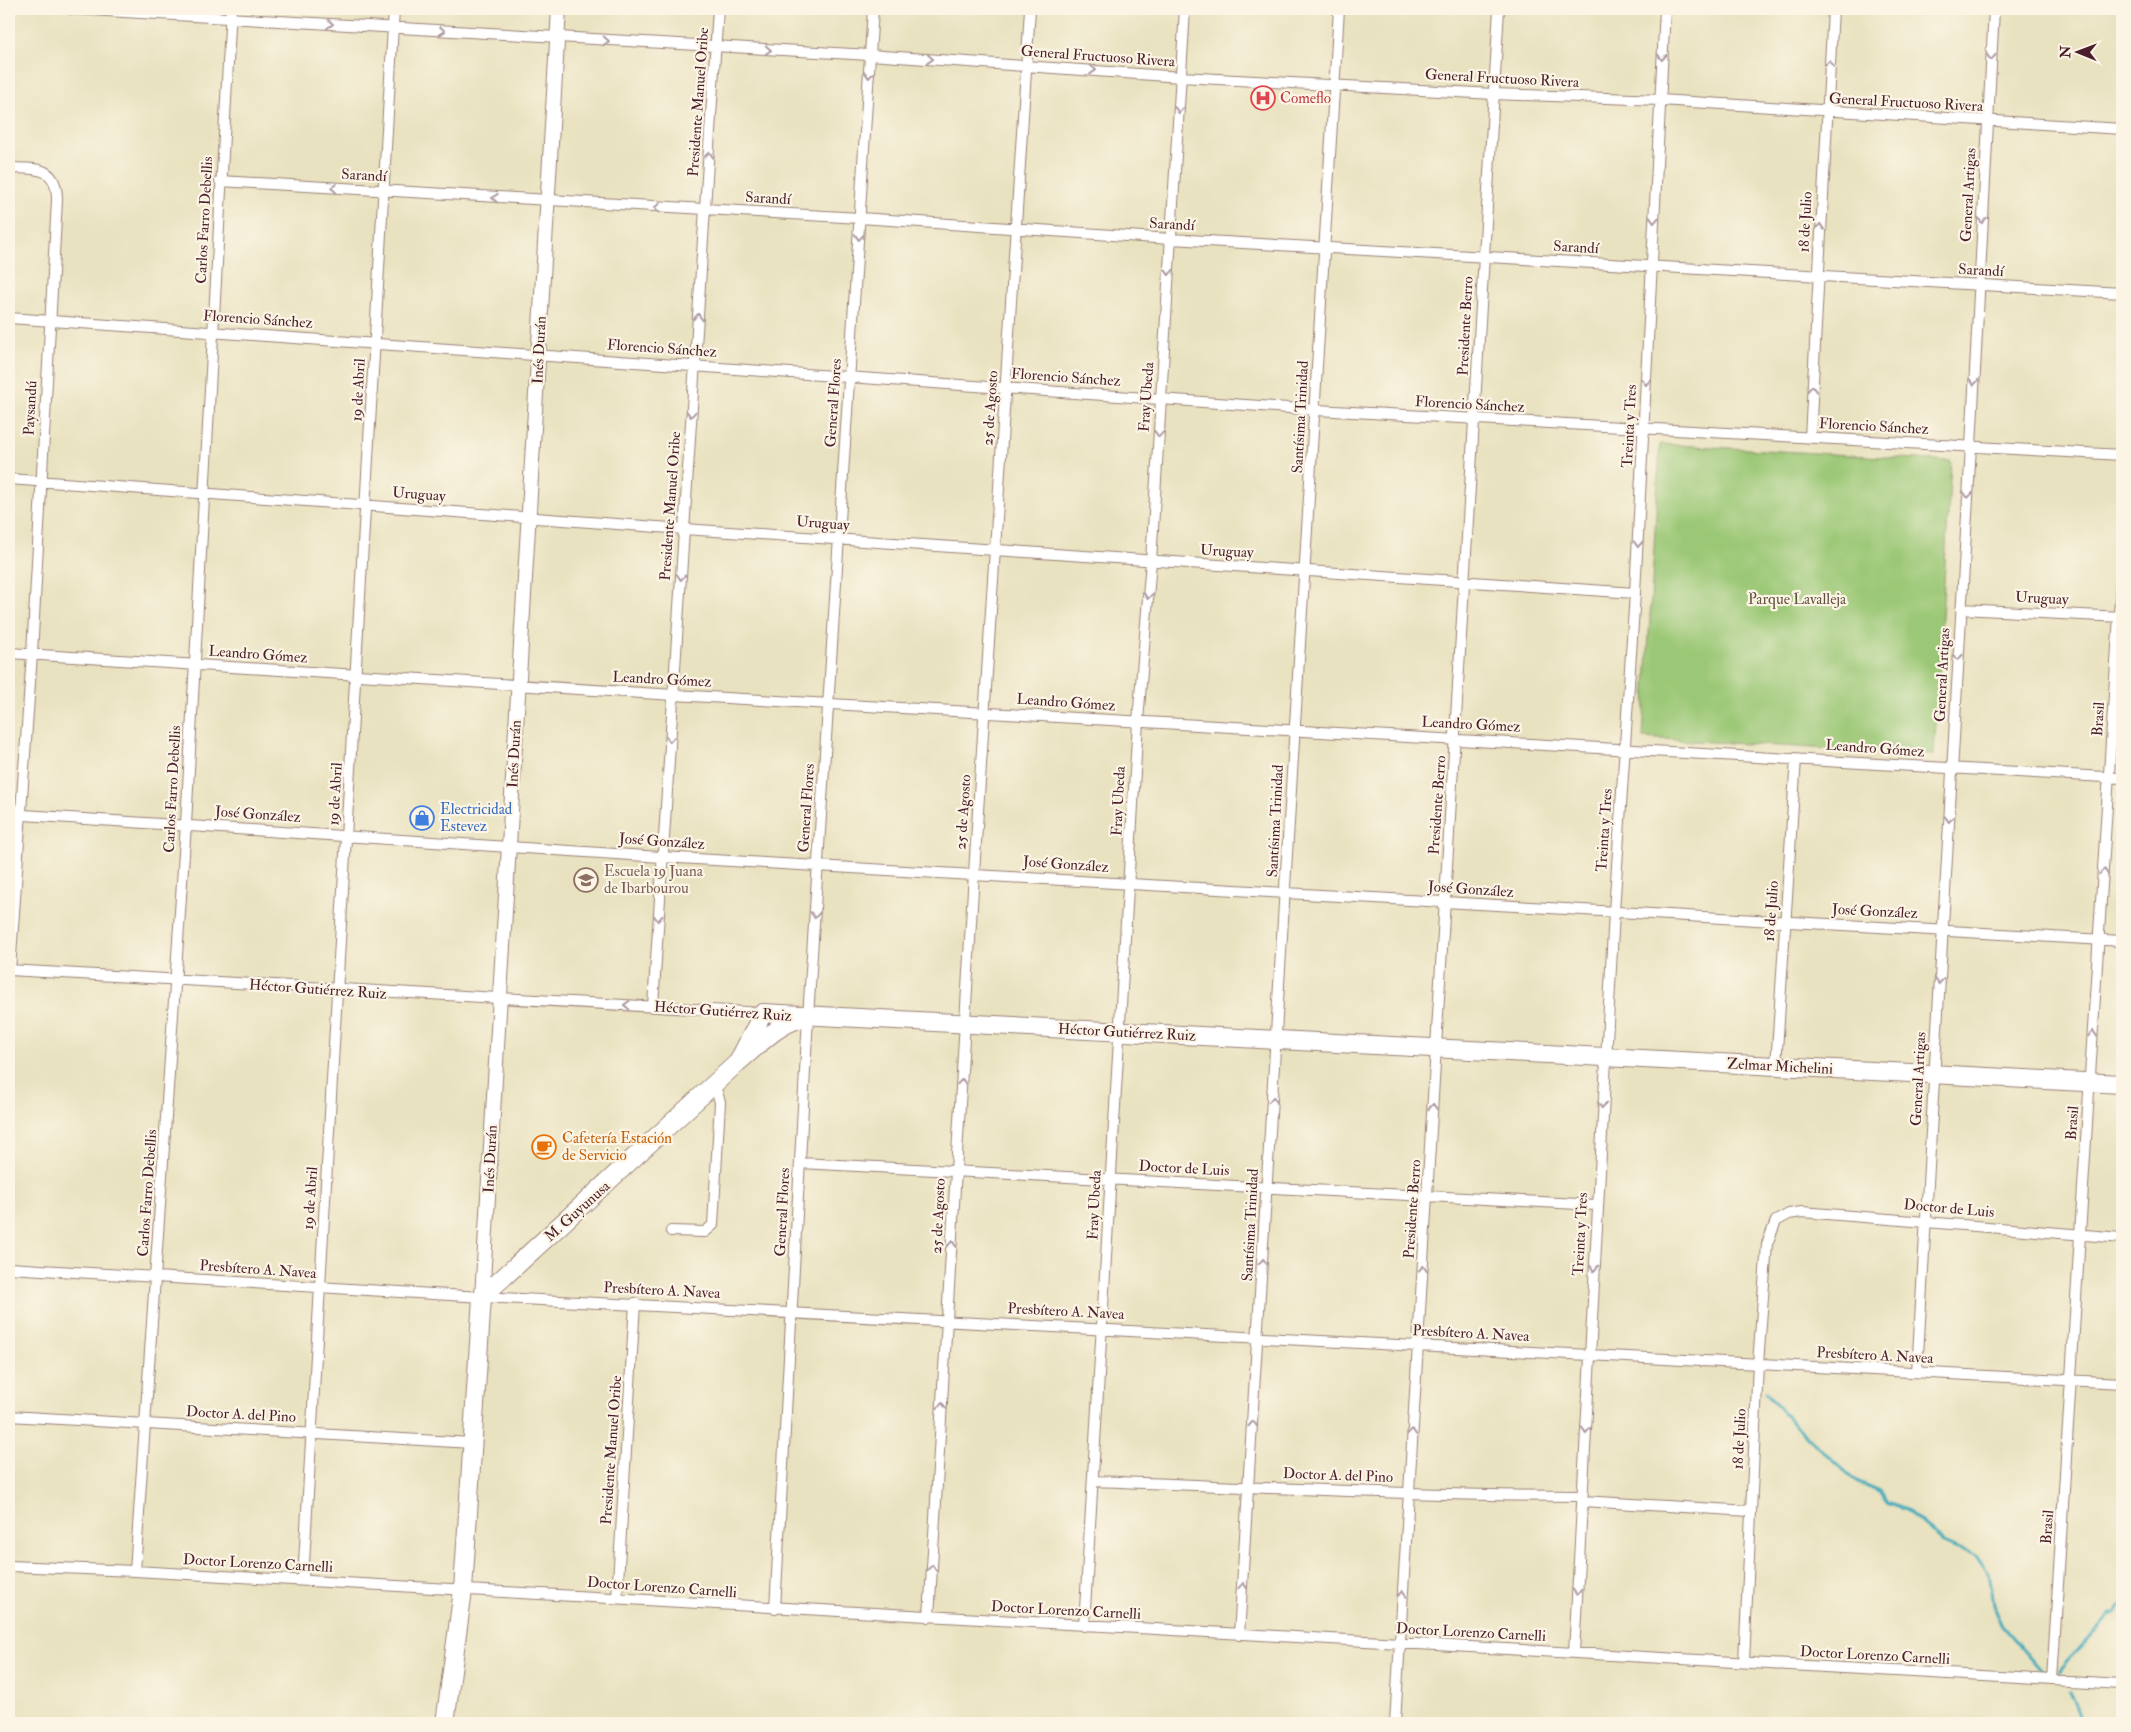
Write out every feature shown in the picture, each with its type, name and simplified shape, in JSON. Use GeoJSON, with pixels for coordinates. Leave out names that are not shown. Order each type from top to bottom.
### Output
{"type":"FeatureCollection","features":[{"type":"Feature","properties":{"kind":"highway","name":"Héctor Gutiérrez Ruiz"},"geometry":{"type":"LineString","coordinates":[[763,1014],[1437,1048]]}},
{"type":"Feature","properties":{"kind":"highway","name":"M. Guyunusa"},"geometry":{"type":"LineString","coordinates":[[737,1063],[750,1034],[763,1014]]}},
{"type":"Feature","properties":{"kind":"highway"},"geometry":{"type":"LineString","coordinates":[[763,1014],[767,1024],[766,1039]]}},
{"type":"Feature","properties":{"kind":"highway","name":"M. Guyunusa"},"geometry":{"type":"LineString","coordinates":[[482,1297],[715,1086],[737,1063],[792,1020],[808,1017]]}},
{"type":"Feature","properties":{"kind":"highway","name":"Zelmar Michelini"},"geometry":{"type":"LineString","coordinates":[[1437,1048],[2122,1084]]}},
{"type":"Feature","properties":{"kind":"highway","name":"Inés Durán"},"geometry":{"type":"LineString","coordinates":[[445,1723],[463,1590],[482,1297]]}},
{"type":"Feature","properties":{"kind":"street","name":"General Fructuoso Rivera"},"geometry":{"type":"LineString","coordinates":[[71,9],[231,14],[393,28],[557,39],[870,55],[1181,77],[1494,94],[1660,100],[1826,112],[2122,129]]}},
{"type":"Feature","properties":{"kind":"street","name":"19 de Abril"},"geometry":{"type":"LineString","coordinates":[[303,1580],[367,506],[394,9]]}},
{"type":"Feature","properties":{"kind":"street","name":"Inés Durán"},"geometry":{"type":"LineString","coordinates":[[482,1297],[559,9]]}},
{"type":"Feature","properties":{"kind":"street","name":"Presidente Manuel Oribe"},"geometry":{"type":"LineString","coordinates":[[653,1006],[718,9]]}},
{"type":"Feature","properties":{"kind":"street","name":"General Flores"},"geometry":{"type":"LineString","coordinates":[[775,1609],[808,1017],[873,9]]}},
{"type":"Feature","properties":{"kind":"street","name":"25 de Agosto"},"geometry":{"type":"LineString","coordinates":[[929,1617],[974,873],[1030,9]]}},
{"type":"Feature","properties":{"kind":"street","name":"Fray Ubeda"},"geometry":{"type":"LineString","coordinates":[[1084,1626],[1138,721],[1151,561],[1185,9]]}},
{"type":"Feature","properties":{"kind":"street","name":"Santísima Trinidad"},"geometry":{"type":"LineString","coordinates":[[1239,1635],[1250,1487],[1339,9]]}},
{"type":"Feature","properties":{"kind":"street","name":"Presidente Berro"},"geometry":{"type":"LineString","coordinates":[[1395,1723],[1408,1492],[1457,738],[1499,9]]}},
{"type":"Feature","properties":{"kind":"street","name":"Treinta y Tres"},"geometry":{"type":"LineString","coordinates":[[1574,1653],[1605,1057],[1624,748],[1636,593],[1665,9]]}},
{"type":"Feature","properties":{"kind":"street","name":"18 de Julio"},"geometry":{"type":"LineString","coordinates":[[1810,438],[1833,9]]}},
{"type":"Feature","properties":{"kind":"street","name":"General Artigas"},"geometry":{"type":"LineString","coordinates":[[1917,1372],[1971,446],[1994,9]]}},
{"type":"Feature","properties":{"kind":"street","name":"Carlos Farro Debellis"},"geometry":{"type":"LineString","coordinates":[[135,1571],[186,824],[214,331],[220,181],[231,14]]}},
{"type":"Feature","properties":{"kind":"street","name":"Paysandú"},"geometry":{"type":"LineString","coordinates":[[9,168],[39,170],[48,173],[53,178],[57,200],[32,654],[10,970]]}},
{"type":"Feature","properties":{"kind":"street","name":"Sarandí"},"geometry":{"type":"LineString","coordinates":[[220,181],[548,202],[860,218],[1171,239],[2122,293]]}},
{"type":"Feature","properties":{"kind":"street","name":"Florencio Sánchez"},"geometry":{"type":"LineString","coordinates":[[9,318],[1316,410],[2122,455]]}},
{"type":"Feature","properties":{"kind":"street","name":"Uruguay"},"geometry":{"type":"LineString","coordinates":[[9,479],[684,529],[1636,593]]}},
{"type":"Feature","properties":{"kind":"street","name":"Brasil"},"geometry":{"type":"LineString","coordinates":[[2052,1680],[2089,1082],[2121,617],[2122,567]]}},
{"type":"Feature","properties":{"kind":"street","name":"Uruguay"},"geometry":{"type":"LineString","coordinates":[[1961,608],[2121,617]]}},
{"type":"Feature","properties":{"kind":"street","name":"Leandro Gómez"},"geometry":{"type":"LineString","coordinates":[[9,653],[674,695],[986,711],[2122,778]]}},
{"type":"Feature","properties":{"kind":"street","name":"18 de Julio"},"geometry":{"type":"LineString","coordinates":[[1776,1066],[1796,758]]}},
{"type":"Feature","properties":{"kind":"street","name":"José González"},"geometry":{"type":"LineString","coordinates":[[9,814],[347,834],[662,857],[974,873],[1128,884],[2122,941]]}},
{"type":"Feature","properties":{"kind":"street","name":"Héctor Gutiérrez Ruiz"},"geometry":{"type":"LineString","coordinates":[[10,970],[500,1000],[653,1006],[763,1014]]}},
{"type":"Feature","properties":{"kind":"street"},"geometry":{"type":"LineString","coordinates":[[671,1231],[705,1232],[712,1225],[720,1102],[715,1086]]}},
{"type":"Feature","properties":{"kind":"street","name":"Doctor de Luis"},"geometry":{"type":"LineString","coordinates":[[800,1163],[1597,1204]]}},
{"type":"Feature","properties":{"kind":"street","name":"Doctor de Luis"},"geometry":{"type":"LineString","coordinates":[[1776,1221],[1789,1214],[1802,1212],[2122,1238]]}},
{"type":"Feature","properties":{"kind":"street","name":"18 de Julio"},"geometry":{"type":"LineString","coordinates":[[1744,1662],[1758,1364],[1767,1244],[1776,1221]]}},
{"type":"Feature","properties":{"kind":"street","name":"Presbítero A. Navea"},"geometry":{"type":"LineString","coordinates":[[9,1268],[482,1297],[635,1303],[1589,1356],[2122,1383]]}},
{"type":"Feature","properties":{"kind":"street","name":"Presidente Manuel Oribe"},"geometry":{"type":"LineString","coordinates":[[617,1598],[635,1303]]}},
{"type":"Feature","properties":{"kind":"street","name":"Doctor A. del Pino"},"geometry":{"type":"LineString","coordinates":[[9,1416],[472,1443]]}},
{"type":"Feature","properties":{"kind":"street","name":"Doctor A. del Pino"},"geometry":{"type":"LineString","coordinates":[[1093,1481],[1582,1499],[1750,1512]]}},
{"type":"Feature","properties":{"kind":"street","name":"Doctor Lorenzo Carnelli"},"geometry":{"type":"LineString","coordinates":[[9,1566],[303,1580],[775,1609],[1399,1642],[2122,1684]]}},
{"type":"Feature","properties":{"kind":"green space","name":"Parque Lavalleja"},"geometry":{"type":"Polygon","coordinates":[[[1660,444],[1951,461],[1934,755],[1643,738],[1660,444]]]}},
{"type":"Feature","properties":{"kind":"waterway"},"geometry":{"type":"LineString","coordinates":[[1766,1392],[1792,1423],[1856,1481],[1880,1491],[1888,1503],[1907,1511],[1942,1541],[1976,1556],[1988,1573],[1993,1605],[2003,1626],[2042,1671]]}},
{"type":"Feature","properties":{"kind":"waterway"},"geometry":{"type":"LineString","coordinates":[[2059,1672],[2110,1614],[2115,1614],[2122,1603]]}},
{"type":"Feature","properties":{"kind":"waterway"},"geometry":{"type":"LineString","coordinates":[[2069,1692],[2082,1723]]}},
{"type":"Feature","properties":{"kind":"place","name":"Comeflo"},"geometry":{"type":"Point","coordinates":[1263,98]}},
{"type":"Feature","properties":{"kind":"place","name":"Electricidad Estevez"},"geometry":{"type":"Point","coordinates":[422,818]}},
{"type":"Feature","properties":{"kind":"place","name":"Escuela 19 Juana de Ibarbourou"},"geometry":{"type":"Point","coordinates":[586,880]}},
{"type":"Feature","properties":{"kind":"place","name":"Cafetería Estación de Servicio"},"geometry":{"type":"Point","coordinates":[544,1147]}}]}
